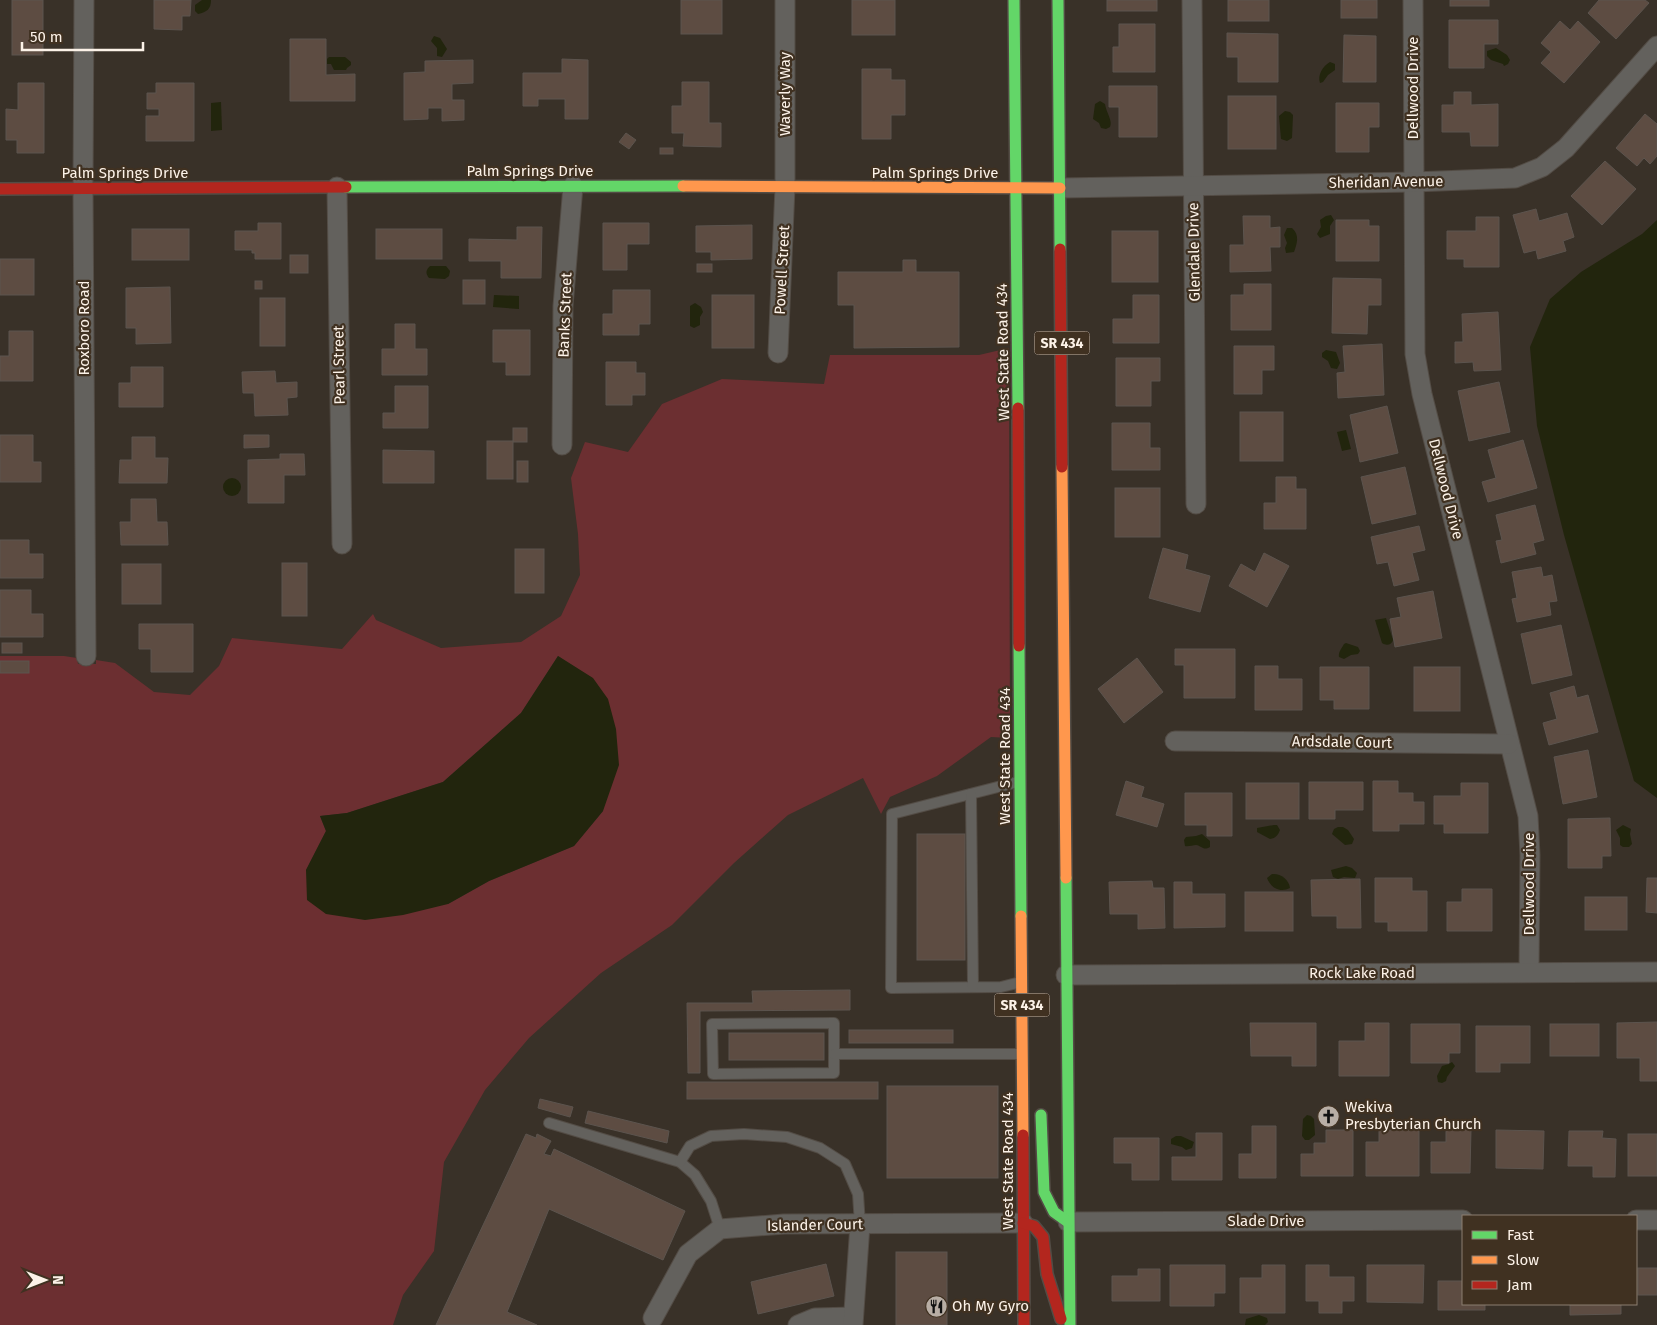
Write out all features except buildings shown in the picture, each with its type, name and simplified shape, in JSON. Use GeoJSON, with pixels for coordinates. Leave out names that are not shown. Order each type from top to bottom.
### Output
{"type":"FeatureCollection","features":[{"type":"Feature","properties":{"kind":"main road","name":"SR 434"},"geometry":{"type":"LineString","coordinates":[[1014,0],[1015,188]]}},
{"type":"Feature","properties":{"kind":"main road","name":"SR 434"},"geometry":{"type":"LineString","coordinates":[[1058,0],[1070,1325]]}},
{"type":"Feature","properties":{"kind":"main road","name":"Palm Springs Drive"},"geometry":{"type":"LineString","coordinates":[[0,189],[573,186],[1060,188]]}},
{"type":"Feature","properties":{"kind":"main road","name":"West State Road 434"},"geometry":{"type":"LineString","coordinates":[[1015,188],[1018,322],[1019,781],[1024,1325]]}},
{"type":"Feature","properties":{"kind":"main road"},"geometry":{"type":"LineString","coordinates":[[1023,1057],[1033,1082]]}},
{"type":"Feature","properties":{"kind":"main road"},"geometry":{"type":"LineString","coordinates":[[1040,1107],[1044,1192],[1054,1212],[1068,1222]]}},
{"type":"Feature","properties":{"kind":"main road"},"geometry":{"type":"LineString","coordinates":[[1023,1223],[1034,1226],[1043,1237],[1047,1274],[1063,1325]]}},
{"type":"Feature","properties":{"kind":"street","name":"Roxboro Road"},"geometry":{"type":"LineString","coordinates":[[84,0],[83,188],[86,656]]}},
{"type":"Feature","properties":{"kind":"street","name":"Waverly Way"},"geometry":{"type":"LineString","coordinates":[[785,0],[786,187]]}},
{"type":"Feature","properties":{"kind":"street","name":"Glendale Drive"},"geometry":{"type":"LineString","coordinates":[[1192,0],[1196,504]]}},
{"type":"Feature","properties":{"kind":"street","name":"Dellwood Drive"},"geometry":{"type":"LineString","coordinates":[[1413,0],[1415,354],[1422,394],[1528,816],[1530,855],[1529,972]]}},
{"type":"Feature","properties":{"kind":"street","name":"Sheridan Avenue"},"geometry":{"type":"LineString","coordinates":[[1060,188],[1193,184],[1414,182],[1515,178],[1542,167],[1566,148],[1657,46]]}},
{"type":"Feature","properties":{"kind":"street","name":"Banks Street"},"geometry":{"type":"LineString","coordinates":[[562,445],[564,306],[573,186]]}},
{"type":"Feature","properties":{"kind":"street","name":"Pearl Street"},"geometry":{"type":"LineString","coordinates":[[337,187],[342,544]]}},
{"type":"Feature","properties":{"kind":"street","name":"Powell Street"},"geometry":{"type":"LineString","coordinates":[[778,352],[786,187]]}},
{"type":"Feature","properties":{"kind":"street","name":"Ardsdale Court"},"geometry":{"type":"LineString","coordinates":[[1175,741],[1509,744]]}},
{"type":"Feature","properties":{"kind":"street","name":"Rock Lake Road"},"geometry":{"type":"LineString","coordinates":[[1066,975],[1657,972]]}},
{"type":"Feature","properties":{"kind":"street","name":"Slade Drive"},"geometry":{"type":"LineString","coordinates":[[1068,1222],[1462,1220]]}},
{"type":"Feature","properties":{"kind":"street"},"geometry":{"type":"LineString","coordinates":[[1637,1220],[1657,1220]]}},
{"type":"Feature","properties":{"kind":"street","name":"Islander Court"},"geometry":{"type":"LineString","coordinates":[[720,1229],[784,1224],[1023,1223]]}},
{"type":"Feature","properties":{"kind":"street"},"geometry":{"type":"LineString","coordinates":[[798,1325],[814,1318],[853,1321],[860,1225]]}},
{"type":"Feature","properties":{"kind":"street"},"geometry":{"type":"LineString","coordinates":[[653,1318],[688,1254],[720,1229]]}},
{"type":"Feature","properties":{"kind":"lane"},"geometry":{"type":"LineString","coordinates":[[1019,781],[892,814],[891,988],[1000,987],[1022,982]]}},
{"type":"Feature","properties":{"kind":"lane"},"geometry":{"type":"LineString","coordinates":[[971,794],[973,987]]}},
{"type":"Feature","properties":{"kind":"lane"},"geometry":{"type":"LineString","coordinates":[[834,1023],[834,1054],[834,1073],[713,1074],[712,1024],[834,1023]]}},
{"type":"Feature","properties":{"kind":"lane"},"geometry":{"type":"LineString","coordinates":[[834,1054],[1023,1057]]}},
{"type":"Feature","properties":{"kind":"lane"},"geometry":{"type":"LineString","coordinates":[[549,1123],[680,1162],[696,1175],[711,1202],[720,1229]]}},
{"type":"Feature","properties":{"kind":"lane"},"geometry":{"type":"LineString","coordinates":[[680,1162],[690,1146],[711,1136],[744,1134],[787,1136],[820,1148],[845,1164],[858,1194],[860,1225]]}},
{"type":"Feature","properties":{"kind":"shaded area"},"geometry":{"type":"Polygon","coordinates":[[[202,0],[211,0],[210,6],[206,11],[198,14],[195,11],[195,5],[202,0]]]}},
{"type":"Feature","properties":{"kind":"shaded area"},"geometry":{"type":"Polygon","coordinates":[[[434,36],[440,38],[447,49],[442,57],[437,56],[437,48],[431,41],[434,36]]]}},
{"type":"Feature","properties":{"kind":"shaded area"},"geometry":{"type":"Polygon","coordinates":[[[1496,48],[1507,55],[1510,60],[1508,64],[1504,66],[1487,56],[1487,51],[1496,48]]]}},
{"type":"Feature","properties":{"kind":"shaded area"},"geometry":{"type":"Polygon","coordinates":[[[329,57],[345,57],[351,62],[351,65],[346,70],[334,70],[331,64],[327,64],[329,57]]]}},
{"type":"Feature","properties":{"kind":"shaded area"},"geometry":{"type":"Polygon","coordinates":[[[1330,62],[1335,64],[1335,70],[1320,83],[1321,71],[1330,62]]]}},
{"type":"Feature","properties":{"kind":"shaded area"},"geometry":{"type":"Polygon","coordinates":[[[1100,101],[1105,104],[1111,122],[1110,127],[1106,129],[1101,128],[1099,123],[1093,119],[1095,104],[1100,101]]]}},
{"type":"Feature","properties":{"kind":"shaded area"},"geometry":{"type":"Polygon","coordinates":[[[221,102],[222,130],[211,131],[211,103],[221,102]]]}},
{"type":"Feature","properties":{"kind":"shaded area"},"geometry":{"type":"Polygon","coordinates":[[[1285,111],[1293,115],[1292,138],[1287,141],[1281,139],[1279,116],[1285,111]]]}},
{"type":"Feature","properties":{"kind":"shaded area"},"geometry":{"type":"Polygon","coordinates":[[[1331,215],[1334,220],[1330,226],[1330,234],[1320,238],[1317,234],[1321,227],[1320,220],[1331,215]]]}},
{"type":"Feature","properties":{"kind":"shaded area"},"geometry":{"type":"Polygon","coordinates":[[[1657,220],[1657,798],[1634,781],[1564,535],[1537,426],[1530,347],[1550,299],[1581,272],[1642,234],[1657,220]]]}},
{"type":"Feature","properties":{"kind":"shaded area"},"geometry":{"type":"Polygon","coordinates":[[[1287,228],[1292,228],[1295,231],[1297,240],[1294,252],[1286,253],[1287,243],[1284,235],[1287,228]]]}},
{"type":"Feature","properties":{"kind":"shaded area"},"geometry":{"type":"Polygon","coordinates":[[[430,266],[446,266],[450,271],[449,276],[445,279],[429,278],[427,272],[430,266]]]}},
{"type":"Feature","properties":{"kind":"shaded area"},"geometry":{"type":"Polygon","coordinates":[[[494,295],[519,296],[519,309],[493,307],[494,295]]]}},
{"type":"Feature","properties":{"kind":"shaded area"},"geometry":{"type":"Polygon","coordinates":[[[695,303],[701,307],[703,312],[700,317],[700,325],[694,328],[690,326],[690,306],[695,303]]]}},
{"type":"Feature","properties":{"kind":"shaded area"},"geometry":{"type":"Polygon","coordinates":[[[1009,348],[1010,738],[991,737],[937,776],[890,797],[881,814],[863,778],[788,815],[734,863],[672,925],[601,973],[529,1038],[485,1090],[444,1162],[434,1251],[403,1295],[393,1325],[0,1325],[0,656],[64,656],[77,658],[78,664],[96,664],[96,660],[115,663],[154,692],[190,695],[219,666],[232,638],[342,649],[373,614],[376,620],[441,648],[521,642],[561,616],[580,575],[578,534],[571,478],[585,442],[628,452],[662,404],[722,379],[824,384],[830,355],[979,355],[1009,348]],[[558,656],[521,713],[443,782],[347,813],[320,816],[326,831],[306,870],[448,904],[489,881],[574,846],[603,811],[592,678],[558,656]]]}},
{"type":"Feature","properties":{"kind":"shaded area"},"geometry":{"type":"Polygon","coordinates":[[[1326,350],[1336,352],[1340,363],[1337,369],[1331,368],[1328,361],[1322,357],[1322,353],[1326,350]]]}},
{"type":"Feature","properties":{"kind":"shaded area"},"geometry":{"type":"Polygon","coordinates":[[[1346,430],[1351,449],[1342,451],[1337,432],[1346,430]]]}},
{"type":"Feature","properties":{"kind":"shaded area"},"geometry":{"type":"Polygon","coordinates":[[[232,478],[238,481],[241,487],[238,493],[232,496],[226,493],[223,487],[226,481],[232,478]]]}},
{"type":"Feature","properties":{"kind":"shaded area"},"geometry":{"type":"Polygon","coordinates":[[[1386,618],[1393,640],[1387,645],[1382,643],[1375,620],[1386,618]]]}},
{"type":"Feature","properties":{"kind":"shaded area"},"geometry":{"type":"Polygon","coordinates":[[[1346,643],[1358,647],[1360,651],[1358,654],[1344,659],[1339,657],[1340,650],[1346,643]]]}},
{"type":"Feature","properties":{"kind":"shaded area"},"geometry":{"type":"Polygon","coordinates":[[[558,656],[593,678],[608,699],[616,729],[619,765],[603,811],[574,846],[489,881],[448,904],[403,915],[365,920],[326,914],[307,900],[306,870],[326,831],[320,816],[347,813],[443,782],[521,713],[558,656]]]}},
{"type":"Feature","properties":{"kind":"shaded area"},"geometry":{"type":"Polygon","coordinates":[[[1277,825],[1280,830],[1274,838],[1270,839],[1257,832],[1257,828],[1277,825]]]}},
{"type":"Feature","properties":{"kind":"shaded area"},"geometry":{"type":"Polygon","coordinates":[[[1623,825],[1631,829],[1632,844],[1629,847],[1620,845],[1620,838],[1616,830],[1623,825]]]}},
{"type":"Feature","properties":{"kind":"shaded area"},"geometry":{"type":"Polygon","coordinates":[[[1338,827],[1348,830],[1354,839],[1352,844],[1345,845],[1332,834],[1334,829],[1338,827]]]}},
{"type":"Feature","properties":{"kind":"shaded area"},"geometry":{"type":"Polygon","coordinates":[[[1202,834],[1210,841],[1210,847],[1206,849],[1196,845],[1185,846],[1184,840],[1186,837],[1202,834]]]}},
{"type":"Feature","properties":{"kind":"shaded area"},"geometry":{"type":"Polygon","coordinates":[[[1346,866],[1352,868],[1357,873],[1355,878],[1344,877],[1338,879],[1333,877],[1331,870],[1346,866]]]}},
{"type":"Feature","properties":{"kind":"shaded area"},"geometry":{"type":"Polygon","coordinates":[[[1272,874],[1284,877],[1290,888],[1279,890],[1273,887],[1267,878],[1272,874]]]}},
{"type":"Feature","properties":{"kind":"shaded area"},"geometry":{"type":"Polygon","coordinates":[[[1452,1062],[1455,1066],[1446,1081],[1438,1082],[1437,1076],[1442,1066],[1452,1062]]]}},
{"type":"Feature","properties":{"kind":"shaded area"},"geometry":{"type":"Polygon","coordinates":[[[1307,1115],[1314,1119],[1315,1135],[1309,1140],[1305,1140],[1302,1136],[1303,1119],[1307,1115]]]}},
{"type":"Feature","properties":{"kind":"shaded area"},"geometry":{"type":"Polygon","coordinates":[[[1181,1136],[1194,1142],[1192,1148],[1186,1150],[1171,1144],[1171,1139],[1181,1136]]]}},
{"type":"Feature","properties":{"kind":"shaded area"},"geometry":{"type":"Polygon","coordinates":[[[1259,1315],[1267,1318],[1268,1322],[1265,1325],[1245,1325],[1246,1319],[1259,1315]]]}},
{"type":"Feature","properties":{"kind":"traffic: fast"},"geometry":{"type":"LineString","coordinates":[[1014,0],[1018,408]]}},
{"type":"Feature","properties":{"kind":"traffic: fast"},"geometry":{"type":"LineString","coordinates":[[1058,0],[1060,249]]}},
{"type":"Feature","properties":{"kind":"traffic: fast"},"geometry":{"type":"LineString","coordinates":[[346,187],[683,186]]}},
{"type":"Feature","properties":{"kind":"traffic: fast"},"geometry":{"type":"LineString","coordinates":[[1019,646],[1021,916]]}},
{"type":"Feature","properties":{"kind":"traffic: fast"},"geometry":{"type":"LineString","coordinates":[[1066,878],[1070,1325]]}},
{"type":"Feature","properties":{"kind":"traffic: fast"},"geometry":{"type":"LineString","coordinates":[[1041,1115],[1044,1192],[1054,1212],[1068,1222]]}},
{"type":"Feature","properties":{"kind":"traffic: slow"},"geometry":{"type":"LineString","coordinates":[[683,186],[1060,188]]}},
{"type":"Feature","properties":{"kind":"traffic: slow"},"geometry":{"type":"LineString","coordinates":[[1062,467],[1066,878]]}},
{"type":"Feature","properties":{"kind":"traffic: slow"},"geometry":{"type":"LineString","coordinates":[[1021,916],[1023,1135]]}},
{"type":"Feature","properties":{"kind":"traffic: jam"},"geometry":{"type":"LineString","coordinates":[[0,189],[346,187]]}},
{"type":"Feature","properties":{"kind":"traffic: jam"},"geometry":{"type":"LineString","coordinates":[[1060,249],[1062,467]]}},
{"type":"Feature","properties":{"kind":"traffic: jam"},"geometry":{"type":"LineString","coordinates":[[1018,408],[1019,646]]}},
{"type":"Feature","properties":{"kind":"traffic: jam"},"geometry":{"type":"LineString","coordinates":[[1023,1135],[1024,1325]]}},
{"type":"Feature","properties":{"kind":"traffic: jam"},"geometry":{"type":"LineString","coordinates":[[1023,1223],[1034,1226],[1043,1237],[1047,1274],[1061,1319]]}},
{"type":"Feature","properties":{"kind":"place","name":"Wekiva Presbyterian Church"},"geometry":{"type":"Point","coordinates":[1329,1116]}},
{"type":"Feature","properties":{"kind":"place","name":"Oh My Gyro"},"geometry":{"type":"Point","coordinates":[936,1306]}}]}
